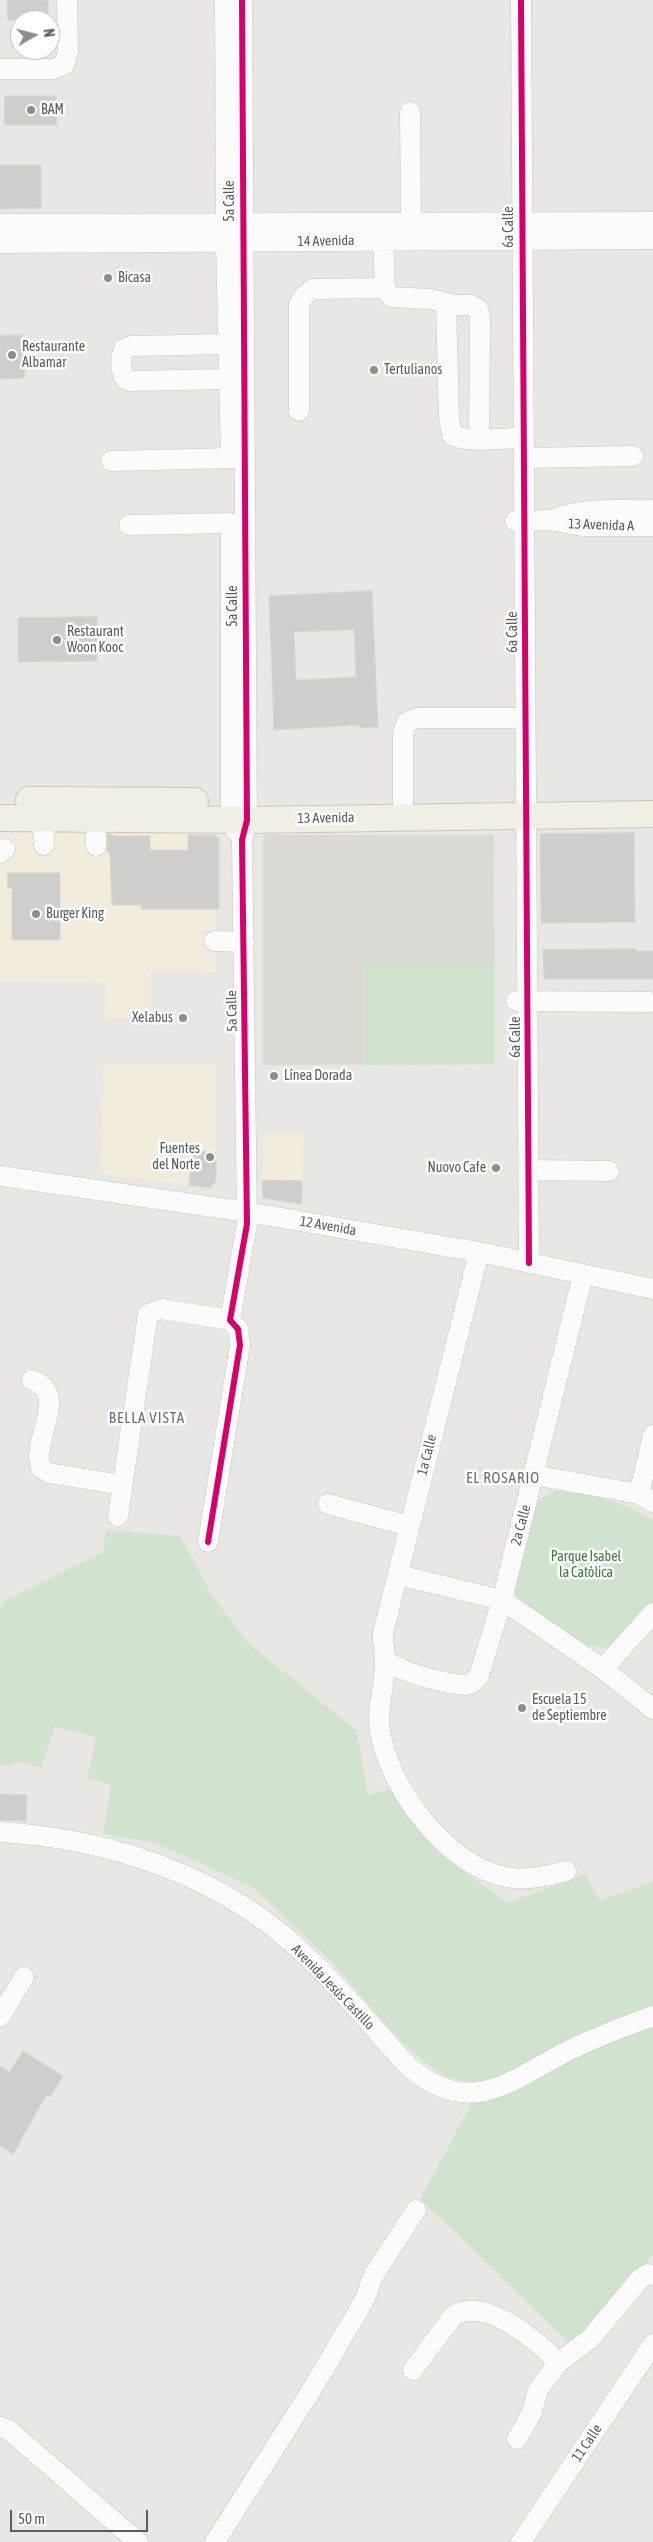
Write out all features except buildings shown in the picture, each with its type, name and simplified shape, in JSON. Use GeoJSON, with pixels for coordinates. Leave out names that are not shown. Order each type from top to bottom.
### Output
{"type":"FeatureCollection","features":[{"type":"Feature","properties":{"kind":"main road","name":"13 Avenida"},"geometry":{"type":"LineString","coordinates":[[0,818],[96,820],[239,817],[521,807],[653,798]]}},
{"type":"Feature","properties":{"kind":"main road","name":"13 Avenida"},"geometry":{"type":"LineString","coordinates":[[0,800],[239,817],[403,802],[653,814]]}},
{"type":"Feature","properties":{"kind":"street"},"geometry":{"type":"LineString","coordinates":[[0,69],[54,69],[64,65],[68,51],[67,0]]}},
{"type":"Feature","properties":{"kind":"street","name":"5a Calle"},"geometry":{"type":"LineString","coordinates":[[225,0],[235,233],[239,817]]}},
{"type":"Feature","properties":{"kind":"street","name":"5a Calle"},"geometry":{"type":"LineString","coordinates":[[230,1320],[246,1235],[247,1212],[244,942],[231,523],[228,344],[235,233],[242,0]]}},
{"type":"Feature","properties":{"kind":"street","name":"6a Calle"},"geometry":{"type":"LineString","coordinates":[[507,0],[525,458],[520,521],[516,718],[521,807]]}},
{"type":"Feature","properties":{"kind":"street","name":"6a Calle"},"geometry":{"type":"LineString","coordinates":[[521,0],[514,438],[520,521],[523,1262]]}},
{"type":"Feature","properties":{"kind":"street"},"geometry":{"type":"LineString","coordinates":[[410,112],[412,223]]}},
{"type":"Feature","properties":{"kind":"street","name":"14 Avenida"},"geometry":{"type":"LineString","coordinates":[[0,224],[384,240],[653,222]]}},
{"type":"Feature","properties":{"kind":"street","name":"14 Avenida"},"geometry":{"type":"LineString","coordinates":[[0,242],[235,233],[412,223],[653,239]]}},
{"type":"Feature","properties":{"kind":"street"},"geometry":{"type":"LineString","coordinates":[[384,240],[385,288],[390,297],[430,299],[446,303],[470,305],[478,309],[480,319],[479,440]]}},
{"type":"Feature","properties":{"kind":"street"},"geometry":{"type":"LineString","coordinates":[[299,411],[299,304],[304,295],[312,289],[385,288]]}},
{"type":"Feature","properties":{"kind":"street"},"geometry":{"type":"LineString","coordinates":[[446,303],[450,430],[452,435],[479,440],[514,438]]}},
{"type":"Feature","properties":{"kind":"street"},"geometry":{"type":"LineString","coordinates":[[228,344],[131,346],[124,349],[122,355],[122,374],[129,381],[229,379]]}},
{"type":"Feature","properties":{"kind":"street"},"geometry":{"type":"LineString","coordinates":[[525,458],[633,456]]}},
{"type":"Feature","properties":{"kind":"street"},"geometry":{"type":"LineString","coordinates":[[111,461],[231,458]]}},
{"type":"Feature","properties":{"kind":"street","name":"13 Avenida A"},"geometry":{"type":"LineString","coordinates":[[550,520],[580,512],[653,510]]}},
{"type":"Feature","properties":{"kind":"street","name":"13 Avenida A"},"geometry":{"type":"LineString","coordinates":[[520,521],[550,520],[582,526],[653,526]]}},
{"type":"Feature","properties":{"kind":"street"},"geometry":{"type":"LineString","coordinates":[[129,525],[231,523]]}},
{"type":"Feature","properties":{"kind":"street"},"geometry":{"type":"LineString","coordinates":[[403,802],[403,733],[407,722],[417,718],[516,718]]}},
{"type":"Feature","properties":{"kind":"street"},"geometry":{"type":"LineString","coordinates":[[43,818],[44,844]]}},
{"type":"Feature","properties":{"kind":"street"},"geometry":{"type":"LineString","coordinates":[[96,820],[96,846]]}},
{"type":"Feature","properties":{"kind":"street"},"geometry":{"type":"LineString","coordinates":[[214,941],[244,942]]}},
{"type":"Feature","properties":{"kind":"street"},"geometry":{"type":"LineString","coordinates":[[522,1001],[650,1002]]}},
{"type":"Feature","properties":{"kind":"street","name":"6a Calle"},"geometry":{"type":"LineString","coordinates":[[522,1100],[529,1170],[523,1262]]}},
{"type":"Feature","properties":{"kind":"street"},"geometry":{"type":"LineString","coordinates":[[529,1170],[609,1171]]}},
{"type":"Feature","properties":{"kind":"street","name":"12 Avenida"},"geometry":{"type":"LineString","coordinates":[[0,1176],[247,1212],[479,1252],[653,1289]]}},
{"type":"Feature","properties":{"kind":"street","name":"1a Calle"},"geometry":{"type":"LineString","coordinates":[[479,1252],[383,1633],[385,1659],[379,1714],[384,1750],[401,1788],[428,1824],[451,1850],[476,1868],[507,1878],[538,1878],[566,1871]]}},
{"type":"Feature","properties":{"kind":"street","name":"2a Calle"},"geometry":{"type":"LineString","coordinates":[[385,1659],[397,1668],[457,1684],[472,1684],[479,1676],[484,1665],[502,1600],[583,1275]]}},
{"type":"Feature","properties":{"kind":"street"},"geometry":{"type":"LineString","coordinates":[[118,1516],[148,1314],[161,1309],[230,1320],[235,1323],[238,1329],[240,1346],[208,1542]]}},
{"type":"Feature","properties":{"kind":"street"},"geometry":{"type":"LineString","coordinates":[[32,1380],[44,1388],[49,1404],[38,1450],[41,1468],[49,1473],[122,1485]]}},
{"type":"Feature","properties":{"kind":"street"},"geometry":{"type":"LineString","coordinates":[[534,1475],[646,1498],[653,1435]]}},
{"type":"Feature","properties":{"kind":"street"},"geometry":{"type":"LineString","coordinates":[[328,1504],[409,1526]]}},
{"type":"Feature","properties":{"kind":"street"},"geometry":{"type":"LineString","coordinates":[[398,1575],[502,1600],[603,1669],[653,1709]]}},
{"type":"Feature","properties":{"kind":"street"},"geometry":{"type":"LineString","coordinates":[[603,1669],[653,1613]]}},
{"type":"Feature","properties":{"kind":"street","name":"Avenida Jesús Castillo"},"geometry":{"type":"LineString","coordinates":[[2,1836],[54,1837],[121,1852],[150,1861],[217,1890],[270,1925],[295,1946],[410,2068],[424,2080],[442,2089],[460,2093],[480,2093],[500,2086],[571,2049],[653,2016]]}},
{"type":"Feature","properties":{"kind":"street"},"geometry":{"type":"LineString","coordinates":[[0,2016],[24,1977]]}},
{"type":"Feature","properties":{"kind":"street"},"geometry":{"type":"LineString","coordinates":[[215,2542],[314,2386],[365,2299],[373,2276],[416,2210]]}},
{"type":"Feature","properties":{"kind":"street"},"geometry":{"type":"LineString","coordinates":[[517,2439],[529,2418],[538,2390],[558,2363],[590,2339],[640,2279],[648,2274],[653,2275]]}},
{"type":"Feature","properties":{"kind":"street"},"geometry":{"type":"LineString","coordinates":[[414,2370],[453,2316],[460,2311],[472,2310],[504,2321],[544,2348],[558,2363]]}},
{"type":"Feature","properties":{"kind":"street","name":"11 Calle"},"geometry":{"type":"LineString","coordinates":[[521,2542],[653,2344]]}},
{"type":"Feature","properties":{"kind":"street"},"geometry":{"type":"LineString","coordinates":[[1,2426],[9,2430],[138,2542]]}},
{"type":"Feature","properties":{"kind":"shaded area"},"geometry":{"type":"Polygon","coordinates":[[[2,833],[206,833],[216,842],[216,972],[150,971],[150,1019],[104,1019],[105,983],[0,981],[0,835],[2,833]]]}},
{"type":"Feature","properties":{"kind":"shaded area"},"geometry":{"type":"Polygon","coordinates":[[[263,835],[494,835],[495,1064],[263,1065],[263,835]]]}},
{"type":"Feature","properties":{"kind":"shaded area"},"geometry":{"type":"Polygon","coordinates":[[[103,1064],[216,1064],[216,1153],[193,1150],[189,1185],[100,1174],[103,1064]]]}},
{"type":"Feature","properties":{"kind":"shaded area"},"geometry":{"type":"Polygon","coordinates":[[[263,1134],[304,1134],[302,1204],[263,1198],[263,1134]]]}},
{"type":"Feature","properties":{"kind":"green space"},"geometry":{"type":"Polygon","coordinates":[[[363,963],[495,963],[495,1064],[363,1065],[363,963]]]}},
{"type":"Feature","properties":{"kind":"green space","name":"Parque Isabel la Católica"},"geometry":{"type":"Polygon","coordinates":[[[554,1491],[579,1493],[605,1499],[631,1508],[653,1520],[653,1602],[623,1640],[604,1648],[586,1645],[520,1602],[512,1586],[536,1501],[554,1491]]]}},
{"type":"Feature","properties":{"kind":"green space"},"geometry":{"type":"Polygon","coordinates":[[[106,1530],[180,1536],[212,1595],[247,1642],[357,1731],[368,1795],[390,1789],[439,1853],[508,1903],[585,1874],[600,1901],[653,1881],[653,2257],[651,2256],[575,2348],[420,2199],[470,2107],[468,2082],[446,2077],[422,2060],[395,2035],[331,1961],[252,1887],[156,1843],[103,1834],[111,1784],[87,1779],[96,1737],[55,1727],[41,1768],[21,1761],[8,1766],[0,1765],[0,1608],[4,1601],[103,1552],[106,1530]]]}},
{"type":"Feature","properties":{"kind":"cycle path"},"geometry":{"type":"LineString","coordinates":[[208,1542],[240,1345],[238,1329],[230,1320],[247,1224],[242,840],[247,820],[242,0]]}},
{"type":"Feature","properties":{"kind":"cycle path"},"geometry":{"type":"LineString","coordinates":[[521,0],[529,1263]]}},
{"type":"Feature","properties":{"kind":"place","name":"BAM"},"geometry":{"type":"Point","coordinates":[31,110]}},
{"type":"Feature","properties":{"kind":"place","name":"Bicasa"},"geometry":{"type":"Point","coordinates":[108,278]}},
{"type":"Feature","properties":{"kind":"place","name":"Restaurante Albamar"},"geometry":{"type":"Point","coordinates":[12,355]}},
{"type":"Feature","properties":{"kind":"place","name":"Tertulianos"},"geometry":{"type":"Point","coordinates":[374,370]}},
{"type":"Feature","properties":{"kind":"place","name":"Restaurant Woon Kooc"},"geometry":{"type":"Point","coordinates":[57,640]}},
{"type":"Feature","properties":{"kind":"place","name":"Burger King"},"geometry":{"type":"Point","coordinates":[36,914]}},
{"type":"Feature","properties":{"kind":"place","name":"Xelabus"},"geometry":{"type":"Point","coordinates":[183,1018]}},
{"type":"Feature","properties":{"kind":"place","name":"Línea Dorada"},"geometry":{"type":"Point","coordinates":[274,1076]}},
{"type":"Feature","properties":{"kind":"place","name":"Fuentes del Norte"},"geometry":{"type":"Point","coordinates":[210,1157]}},
{"type":"Feature","properties":{"kind":"place","name":"Nuovo Cafe"},"geometry":{"type":"Point","coordinates":[496,1168]}},
{"type":"Feature","properties":{"kind":"place","name":"Escuela 15 de Septiembre"},"geometry":{"type":"Point","coordinates":[522,1708]}},
{"type":"Feature","properties":{"kind":"district","name":"BELLA VISTA"},"geometry":{"type":"Point","coordinates":[147,1418]}},
{"type":"Feature","properties":{"kind":"district","name":"EL ROSARIO"},"geometry":{"type":"Point","coordinates":[503,1478]}}]}
